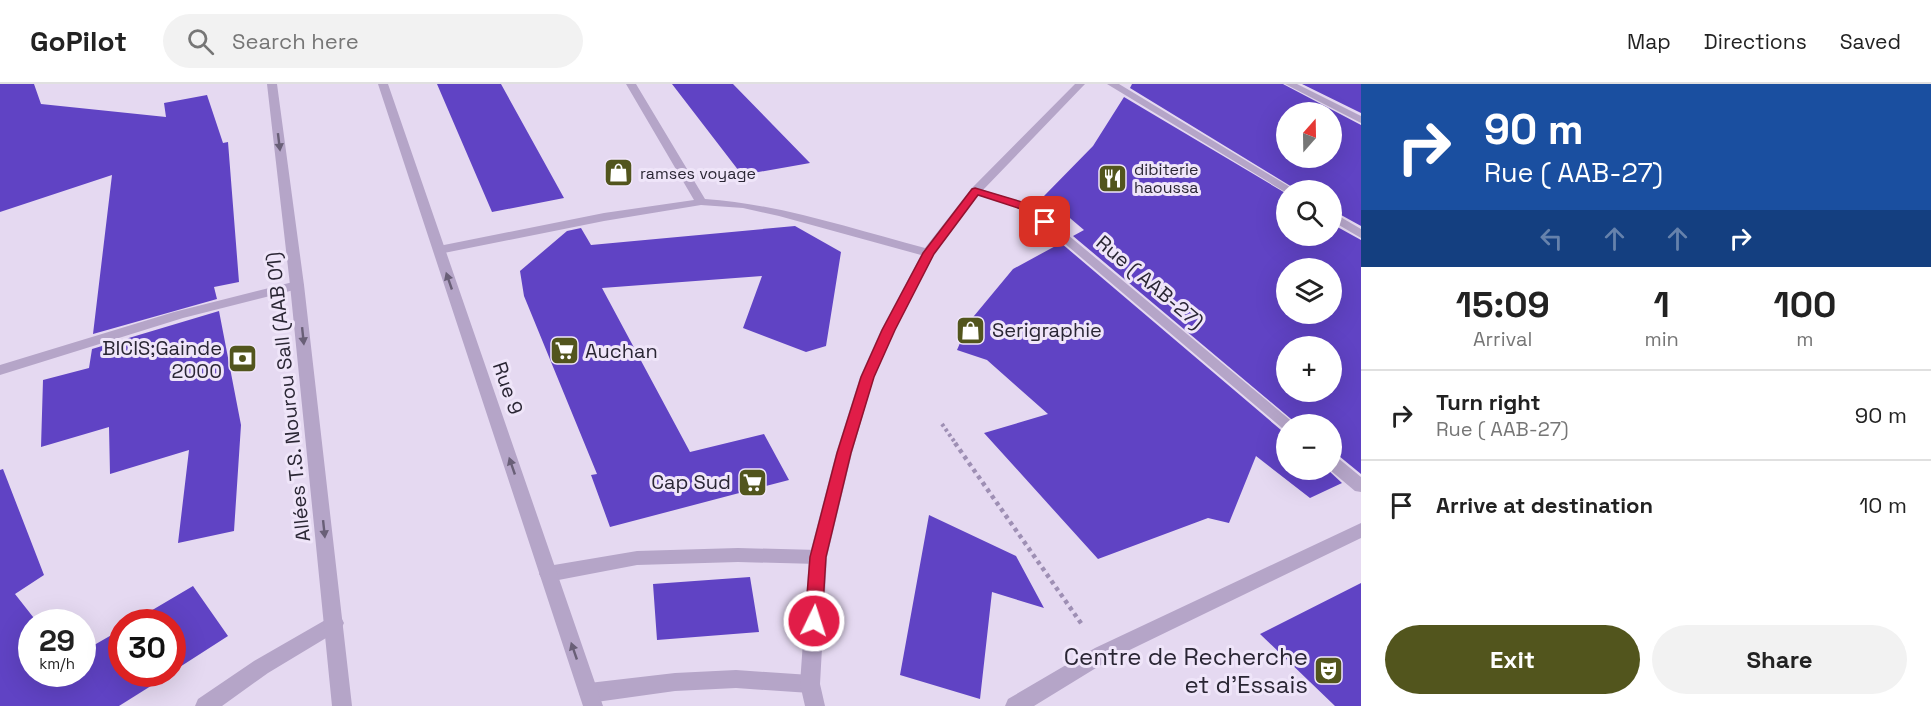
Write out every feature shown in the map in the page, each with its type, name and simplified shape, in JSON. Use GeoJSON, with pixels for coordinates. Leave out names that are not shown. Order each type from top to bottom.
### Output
{"type":"FeatureCollection","features":[{"type":"Feature","properties":{"kind":"street","name":"Allées T.S. Nourou Sall (AAB 01)"},"geometry":{"type":"LineString","coordinates":[[272,84],[297,285],[342,706]]}},
{"type":"Feature","properties":{"kind":"street","name":"Rue 9"},"geometry":{"type":"LineString","coordinates":[[383,84],[591,700]]}},
{"type":"Feature","properties":{"kind":"street"},"geometry":{"type":"LineString","coordinates":[[631,84],[701,202]]}},
{"type":"Feature","properties":{"kind":"street"},"geometry":{"type":"LineString","coordinates":[[815,706],[810,684],[818,557],[844,453],[867,377],[888,330],[928,253],[975,191],[1080,84]]}},
{"type":"Feature","properties":{"kind":"street"},"geometry":{"type":"LineString","coordinates":[[1112,84],[1276,182]]}},
{"type":"Feature","properties":{"kind":"street"},"geometry":{"type":"LineString","coordinates":[[1290,84],[1361,120]]}},
{"type":"Feature","properties":{"kind":"street","name":"Rue ( AAB-27)"},"geometry":{"type":"LineString","coordinates":[[975,191],[1028,207],[1276,415]]}},
{"type":"Feature","properties":{"kind":"street"},"geometry":{"type":"LineString","coordinates":[[439,250],[604,217],[701,202],[743,205],[781,213],[928,253]]}},
{"type":"Feature","properties":{"kind":"street"},"geometry":{"type":"LineString","coordinates":[[1342,222],[1361,234]]}},
{"type":"Feature","properties":{"kind":"street"},"geometry":{"type":"LineString","coordinates":[[0,370],[179,315],[297,285]]}},
{"type":"Feature","properties":{"kind":"street"},"geometry":{"type":"LineString","coordinates":[[1342,470],[1361,486]]}},
{"type":"Feature","properties":{"kind":"street"},"geometry":{"type":"LineString","coordinates":[[1015,706],[1102,654],[1361,530]]}},
{"type":"Feature","properties":{"kind":"street"},"geometry":{"type":"LineString","coordinates":[[548,574],[637,558],[738,555],[818,557]]}},
{"type":"Feature","properties":{"kind":"street"},"geometry":{"type":"LineString","coordinates":[[205,706],[261,667],[333,623]]}},
{"type":"Feature","properties":{"kind":"street"},"geometry":{"type":"LineString","coordinates":[[591,700],[685,681],[736,679],[810,684]]}},
{"type":"Feature","properties":{"kind":"path"},"geometry":{"type":"LineString","coordinates":[[942,424],[1102,654]]}},
{"type":"Feature","properties":{"kind":"building"},"geometry":{"type":"Polygon","coordinates":[[[0,84],[34,84],[41,104],[166,117],[164,103],[207,95],[223,143],[228,142],[239,282],[214,287],[217,299],[93,334],[112,175],[0,212],[0,84]]]}},
{"type":"Feature","properties":{"kind":"building"},"geometry":{"type":"Polygon","coordinates":[[[437,84],[501,84],[564,198],[492,212],[437,84]]]}},
{"type":"Feature","properties":{"kind":"building"},"geometry":{"type":"Polygon","coordinates":[[[672,84],[733,84],[810,163],[742,175],[672,84]]]}},
{"type":"Feature","properties":{"kind":"building"},"geometry":{"type":"Polygon","coordinates":[[[1132,84],[1283,84],[1317,102],[1276,102],[1276,168],[1342,168],[1342,115],[1361,125],[1361,226],[1342,216],[1342,180],[1281,180],[1130,88],[1132,84]]]}},
{"type":"Feature","properties":{"kind":"building"},"geometry":{"type":"Polygon","coordinates":[[[1302,84],[1361,84],[1361,113],[1302,84]]]}},
{"type":"Feature","properties":{"kind":"building"},"geometry":{"type":"Polygon","coordinates":[[[1124,97],[1276,187],[1276,246],[1342,246],[1342,230],[1361,240],[1361,474],[1342,458],[1342,414],[1285,414],[1073,236],[1084,230],[1044,196],[1093,146],[1124,97]]]}},
{"type":"Feature","properties":{"kind":"building"},"geometry":{"type":"Polygon","coordinates":[[[795,226],[841,252],[826,346],[806,352],[743,328],[762,276],[602,288],[690,452],[764,434],[789,480],[610,527],[591,475],[597,474],[524,296],[520,271],[567,231],[581,228],[591,245],[795,226]]]}},
{"type":"Feature","properties":{"kind":"building"},"geometry":{"type":"Polygon","coordinates":[[[1061,243],[1276,426],[1276,472],[1256,456],[1229,523],[1208,518],[1098,559],[984,433],[1048,414],[987,360],[957,350],[969,322],[1013,269],[1061,243]]]}},
{"type":"Feature","properties":{"kind":"building"},"geometry":{"type":"Polygon","coordinates":[[[219,311],[241,425],[234,531],[178,543],[189,450],[110,474],[109,427],[41,447],[43,380],[89,368],[92,349],[219,311]]]}},
{"type":"Feature","properties":{"kind":"building"},"geometry":{"type":"Polygon","coordinates":[[[3,469],[44,575],[15,594],[27,609],[18,609],[18,687],[96,687],[96,644],[108,637],[108,687],[149,687],[119,706],[0,706],[0,470],[3,469]]]}},
{"type":"Feature","properties":{"kind":"building"},"geometry":{"type":"Polygon","coordinates":[[[1287,480],[1339,480],[1342,483],[1310,498],[1287,480]]]}},
{"type":"Feature","properties":{"kind":"building"},"geometry":{"type":"Polygon","coordinates":[[[929,515],[1016,556],[1044,608],[992,592],[980,699],[900,675],[929,515]]]}},
{"type":"Feature","properties":{"kind":"building"},"geometry":{"type":"Polygon","coordinates":[[[750,577],[759,632],[657,640],[653,584],[750,577]]]}},
{"type":"Feature","properties":{"kind":"building","name":"Centre de Recherche et d'Essais"},"geometry":{"type":"Polygon","coordinates":[[[1361,583],[1361,706],[1335,706],[1260,634],[1361,583]]]}},
{"type":"Feature","properties":{"kind":"building"},"geometry":{"type":"Polygon","coordinates":[[[193,586],[228,636],[186,663],[186,609],[154,609],[193,586]]]}},
{"type":"Feature","properties":{"kind":"place","name":"ramses voyage"},"geometry":{"type":"Point","coordinates":[619,173]}},
{"type":"Feature","properties":{"kind":"place","name":"dibiterie haoussa"},"geometry":{"type":"Point","coordinates":[1113,178]}},
{"type":"Feature","properties":{"kind":"place","name":"Serigraphie"},"geometry":{"type":"Point","coordinates":[971,330]}},
{"type":"Feature","properties":{"kind":"place","name":"Auchan"},"geometry":{"type":"Point","coordinates":[564,351]}},
{"type":"Feature","properties":{"kind":"place","name":"BICIS;Gainde 2000"},"geometry":{"type":"Point","coordinates":[243,359]}},
{"type":"Feature","properties":{"kind":"place","name":"Cap Sud"},"geometry":{"type":"Point","coordinates":[752,482]}},
{"type":"Feature","properties":{"kind":"place","name":"Centre de Recherche et d'Essais"},"geometry":{"type":"Point","coordinates":[1329,670]}},
{"type":"Feature","properties":{"kind":"route"},"geometry":{"type":"LineString","coordinates":[[814,621],[818,557],[844,453],[867,377],[888,330],[928,253],[975,191],[1028,207],[1045,222]]}}]}
